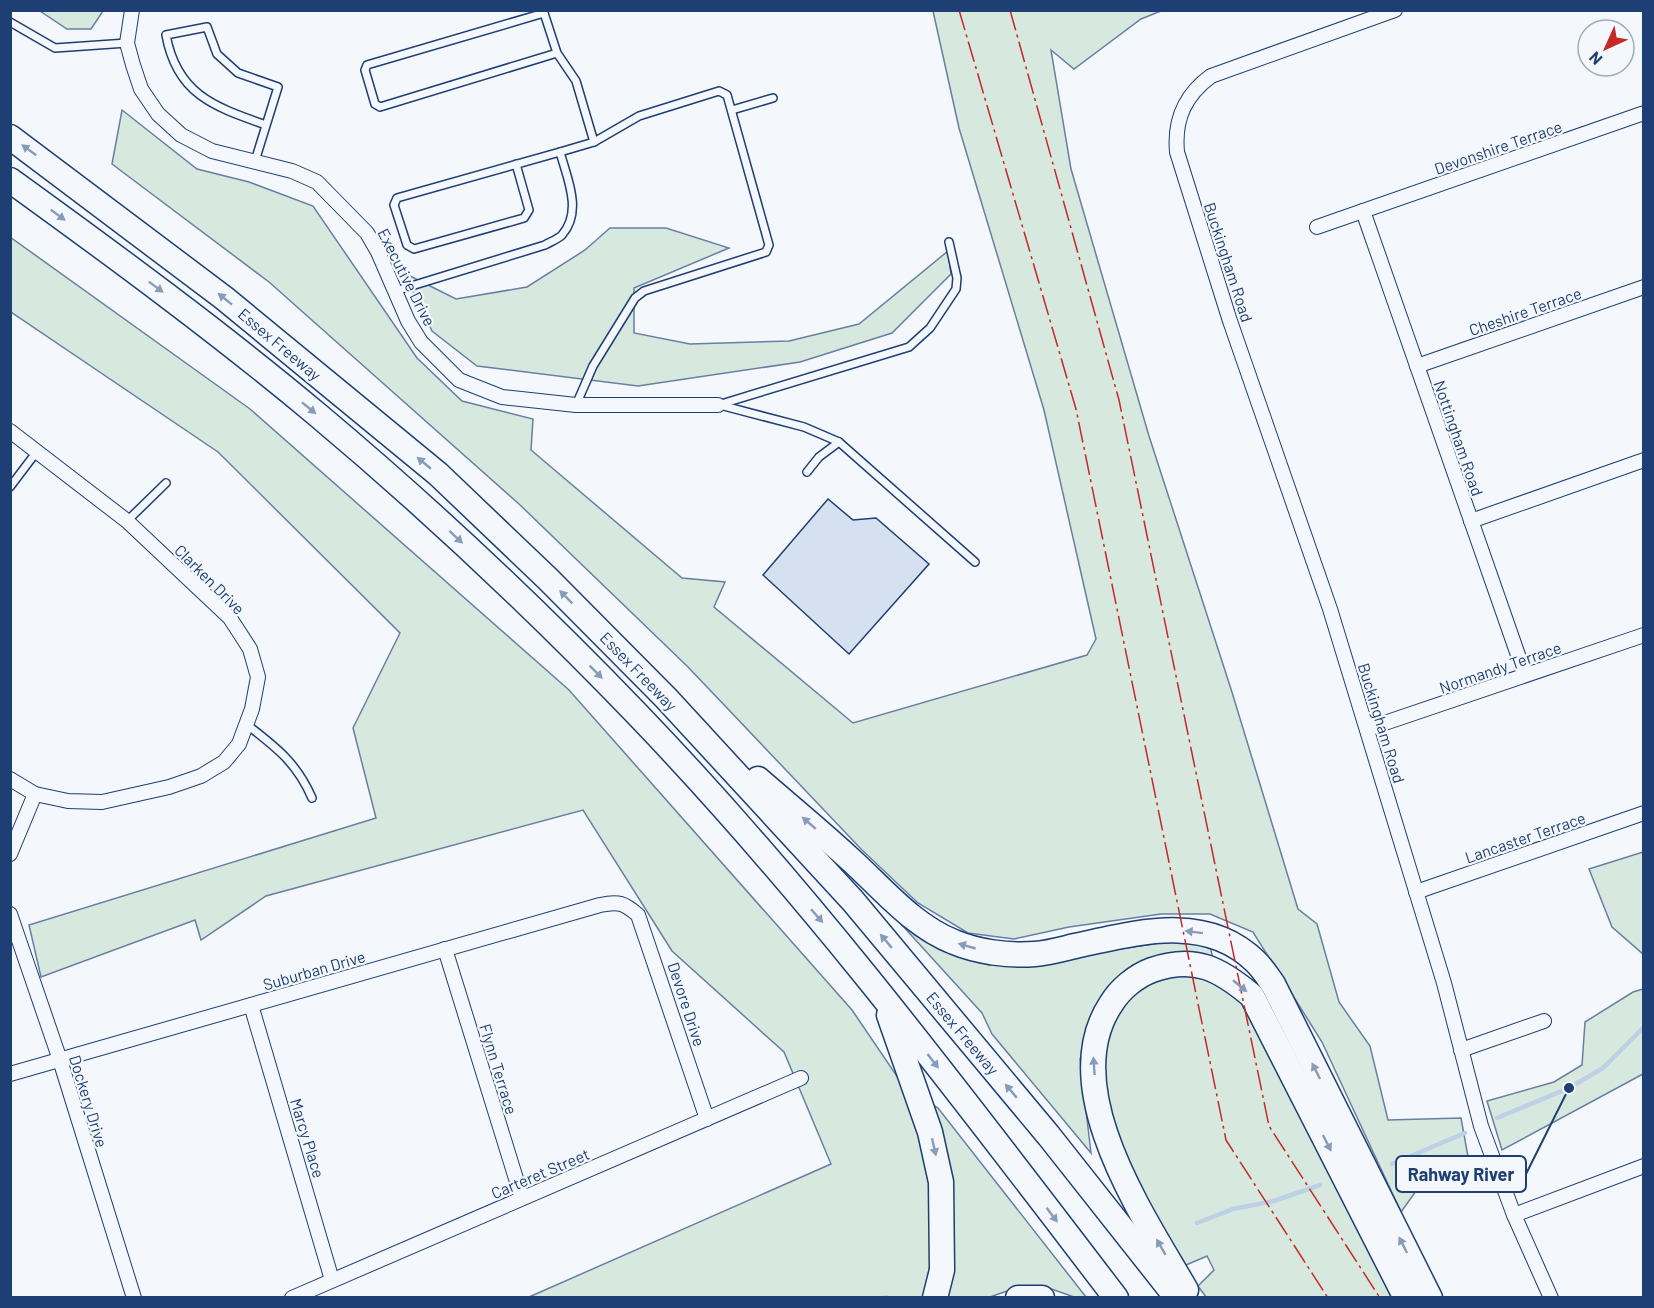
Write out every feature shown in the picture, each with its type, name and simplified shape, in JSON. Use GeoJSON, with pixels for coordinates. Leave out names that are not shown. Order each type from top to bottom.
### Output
{"type":"FeatureCollection","features":[{"type":"Feature","properties":{"kind":"highway","name":"Essex Freeway"},"geometry":{"type":"LineString","coordinates":[[10,137],[224,298],[438,474],[548,579],[666,698],[853,901],[1049,1136],[1177,1298]]}},
{"type":"Feature","properties":{"kind":"highway","name":"Essex Freeway"},"geometry":{"type":"LineString","coordinates":[[10,180],[159,289],[317,414],[412,496],[509,586],[639,716],[712,795],[884,998],[1116,1298]]}},
{"type":"Feature","properties":{"kind":"highway"},"geometry":{"type":"LineString","coordinates":[[666,698],[853,861],[891,899],[935,933],[953,942],[1004,954],[1035,954],[1118,937],[1160,931],[1191,930],[1213,935],[1236,946],[1257,963],[1273,984],[1430,1298]]}},
{"type":"Feature","properties":{"kind":"highway"},"geometry":{"type":"LineString","coordinates":[[1191,1298],[1127,1188],[1117,1166],[1101,1119],[1094,1074],[1093,1052],[1102,1016],[1127,985],[1149,971],[1169,964],[1204,965],[1229,977],[1252,996],[1406,1298]]}},
{"type":"Feature","properties":{"kind":"highway"},"geometry":{"type":"LineString","coordinates":[[884,998],[930,1132],[942,1182],[942,1270],[935,1298]]}},
{"type":"Feature","properties":{"kind":"highway"},"geometry":{"type":"LineString","coordinates":[[1018,1298],[1042,1298]]}},
{"type":"Feature","properties":{"kind":"street","name":"Executive Drive"},"geometry":{"type":"LineString","coordinates":[[132,10],[128,43],[141,89],[158,114],[181,135],[212,151],[292,171],[316,182],[325,189],[367,233],[378,252],[408,321],[421,342],[459,380],[502,397],[576,405],[718,405]]}},
{"type":"Feature","properties":{"kind":"street","name":"Buckingham Road"},"geometry":{"type":"LineString","coordinates":[[1395,10],[1211,76],[1194,90],[1182,108],[1176,137],[1179,159],[1230,321],[1330,609],[1367,729],[1444,983],[1480,1126],[1514,1215],[1551,1298]]}},
{"type":"Feature","properties":{"kind":"street","name":"Devonshire Terrace"},"geometry":{"type":"LineString","coordinates":[[1317,227],[1644,113]]}},
{"type":"Feature","properties":{"kind":"street","name":"Nottingham Road"},"geometry":{"type":"LineString","coordinates":[[1363,211],[1525,675]]}},
{"type":"Feature","properties":{"kind":"street","name":"Cheshire Terrace"},"geometry":{"type":"LineString","coordinates":[[1417,366],[1644,287]]}},
{"type":"Feature","properties":{"kind":"street","name":"Clarken Drive"},"geometry":{"type":"LineString","coordinates":[[10,430],[127,521],[230,618],[250,649],[258,677],[252,709],[239,744],[224,762],[201,776],[169,787],[102,802],[68,801],[34,794],[10,779]]}},
{"type":"Feature","properties":{"kind":"street"},"geometry":{"type":"LineString","coordinates":[[1470,521],[1644,460]]}},
{"type":"Feature","properties":{"kind":"street","name":"Normandy Terrace"},"geometry":{"type":"LineString","coordinates":[[1367,729],[1644,635]]}},
{"type":"Feature","properties":{"kind":"street"},"geometry":{"type":"LineString","coordinates":[[10,854],[34,794]]}},
{"type":"Feature","properties":{"kind":"street","name":"Lancaster Terrace"},"geometry":{"type":"LineString","coordinates":[[1416,892],[1644,813]]}},
{"type":"Feature","properties":{"kind":"street","name":"Suburban Drive"},"geometry":{"type":"LineString","coordinates":[[10,1074],[600,904],[615,902],[627,906]]}},
{"type":"Feature","properties":{"kind":"street","name":"Devore Drive"},"geometry":{"type":"LineString","coordinates":[[627,906],[638,915],[647,937],[707,1119]]}},
{"type":"Feature","properties":{"kind":"street","name":"Dockery Drive"},"geometry":{"type":"LineString","coordinates":[[10,914],[60,1060],[134,1298]]}},
{"type":"Feature","properties":{"kind":"street","name":"Flynn Terrace"},"geometry":{"type":"LineString","coordinates":[[445,949],[522,1198]]}},
{"type":"Feature","properties":{"kind":"street","name":"Marcy Place"},"geometry":{"type":"LineString","coordinates":[[251,1005],[333,1280]]}},
{"type":"Feature","properties":{"kind":"street"},"geometry":{"type":"LineString","coordinates":[[1461,1050],[1544,1021]]}},
{"type":"Feature","properties":{"kind":"street","name":"Carteret Street"},"geometry":{"type":"LineString","coordinates":[[292,1298],[801,1078]]}},
{"type":"Feature","properties":{"kind":"street"},"geometry":{"type":"LineString","coordinates":[[1514,1215],[1644,1166]]}},
{"type":"Feature","properties":{"kind":"lane"},"geometry":{"type":"LineString","coordinates":[[557,53],[380,107],[375,104],[365,70],[367,65],[544,12],[557,53],[576,81],[594,142]]}},
{"type":"Feature","properties":{"kind":"lane"},"geometry":{"type":"LineString","coordinates":[[10,22],[55,48],[128,43]]}},
{"type":"Feature","properties":{"kind":"lane"},"geometry":{"type":"LineString","coordinates":[[255,161],[278,87],[238,73],[216,54],[207,27],[166,36],[170,56],[188,86],[221,110],[266,125]]}},
{"type":"Feature","properties":{"kind":"lane"},"geometry":{"type":"LineString","coordinates":[[516,164],[529,210],[524,218],[414,249],[406,245],[394,205],[397,198],[516,164],[560,152],[594,142],[639,116],[719,91],[727,95],[732,110],[769,245],[766,252],[644,291],[635,298],[593,366],[576,405]]}},
{"type":"Feature","properties":{"kind":"lane"},"geometry":{"type":"LineString","coordinates":[[732,110],[774,98]]}},
{"type":"Feature","properties":{"kind":"lane"},"geometry":{"type":"LineString","coordinates":[[395,291],[545,245],[561,235],[571,220],[574,203],[560,152]]}},
{"type":"Feature","properties":{"kind":"lane"},"geometry":{"type":"LineString","coordinates":[[718,405],[909,347],[930,328],[956,289],[957,278],[948,242]]}},
{"type":"Feature","properties":{"kind":"lane"},"geometry":{"type":"LineString","coordinates":[[718,405],[804,427],[839,442],[975,562]]}},
{"type":"Feature","properties":{"kind":"lane"},"geometry":{"type":"LineString","coordinates":[[807,472],[819,457],[839,442]]}},
{"type":"Feature","properties":{"kind":"lane"},"geometry":{"type":"LineString","coordinates":[[10,487],[38,450]]}},
{"type":"Feature","properties":{"kind":"lane"},"geometry":{"type":"LineString","coordinates":[[127,521],[166,483]]}},
{"type":"Feature","properties":{"kind":"lane"},"geometry":{"type":"LineString","coordinates":[[246,724],[290,760],[304,778],[312,798]]}},
{"type":"Feature","properties":{"kind":"shaded area"},"geometry":{"type":"Polygon","coordinates":[[[40,11],[103,11],[91,29],[67,29],[40,11]]]}},
{"type":"Feature","properties":{"kind":"shaded area"},"geometry":{"type":"Polygon","coordinates":[[[933,11],[1161,11],[1141,19],[1074,69],[1051,50],[1071,169],[1149,436],[1231,689],[1298,909],[1317,924],[1339,1002],[1370,1046],[1388,1120],[1461,1118],[1469,1162],[1421,1184],[1401,1212],[1322,1042],[1253,932],[1210,914],[1161,914],[1069,927],[1014,939],[968,933],[918,903],[862,850],[688,667],[519,504],[269,282],[112,164],[122,110],[197,169],[249,182],[313,206],[417,358],[462,401],[533,419],[531,450],[682,578],[725,582],[714,607],[853,723],[1087,655],[1096,639],[1044,410],[959,128],[933,11]]]}},
{"type":"Feature","properties":{"kind":"shaded area"},"geometry":{"type":"Polygon","coordinates":[[[610,228],[666,228],[729,248],[634,288],[634,333],[690,344],[789,341],[859,324],[948,251],[951,274],[892,333],[800,362],[638,386],[477,366],[432,331],[404,273],[456,299],[527,287],[585,250],[610,228]]]}},
{"type":"Feature","properties":{"kind":"shaded area"},"geometry":{"type":"Polygon","coordinates":[[[10,237],[250,409],[569,690],[852,1010],[905,1088],[931,1161],[935,1239],[924,1297],[529,1297],[831,1164],[784,1052],[672,951],[583,810],[266,896],[201,940],[195,920],[41,977],[29,925],[376,818],[353,728],[400,633],[218,452],[11,312],[10,237]]]}},
{"type":"Feature","properties":{"kind":"shaded area"},"geometry":{"type":"Polygon","coordinates":[[[1644,852],[1643,954],[1612,927],[1589,869],[1644,852]]]}},
{"type":"Feature","properties":{"kind":"shaded area"},"geometry":{"type":"Polygon","coordinates":[[[901,924],[988,965],[1023,963],[1174,941],[1210,946],[1214,963],[1168,957],[1097,1012],[1080,1059],[1091,1153],[992,1034],[982,1013],[901,924]]]}},
{"type":"Feature","properties":{"kind":"shaded area"},"geometry":{"type":"Polygon","coordinates":[[[1175,974],[1203,979],[1229,988],[1254,1018],[1376,1261],[1391,1297],[1206,1297],[1198,1286],[1214,1270],[1207,1256],[1186,1265],[1126,1172],[1101,1088],[1112,1012],[1143,985],[1175,974]]]}},
{"type":"Feature","properties":{"kind":"shaded area"},"geometry":{"type":"Polygon","coordinates":[[[1643,989],[1643,1074],[1502,1150],[1487,1101],[1554,1082],[1582,1065],[1585,1022],[1633,992],[1643,989]]]}},
{"type":"Feature","properties":{"kind":"shaded area"},"geometry":{"type":"Polygon","coordinates":[[[927,1101],[938,1108],[1086,1297],[1074,1297],[1046,1287],[1010,1290],[990,1297],[944,1297],[927,1101]]]}},
{"type":"Feature","properties":{"kind":"building"},"geometry":{"type":"Polygon","coordinates":[[[828,499],[853,520],[876,518],[929,564],[849,654],[763,575],[828,499]]]}},
{"type":"Feature","properties":{"kind":"waterway"},"geometry":{"type":"LineString","coordinates":[[1497,1118],[1569,1088],[1603,1068],[1644,1027]]}},
{"type":"Feature","properties":{"kind":"waterway"},"geometry":{"type":"LineString","coordinates":[[1392,1164],[1465,1133]]}},
{"type":"Feature","properties":{"kind":"waterway"},"geometry":{"type":"LineString","coordinates":[[1197,1223],[1233,1209],[1274,1201],[1320,1185]]}},
{"type":"Feature","properties":{"kind":"power"},"geometry":{"type":"LineString","coordinates":[[959,10],[1076,409],[1226,1140],[1328,1298]]}},
{"type":"Feature","properties":{"kind":"power"},"geometry":{"type":"LineString","coordinates":[[1010,10],[1119,400],[1269,1126],[1380,1298]]}},
{"type":"Feature","properties":{"kind":"place","name":"Rahway River"},"geometry":{"type":"Point","coordinates":[1569,1088]}}]}
